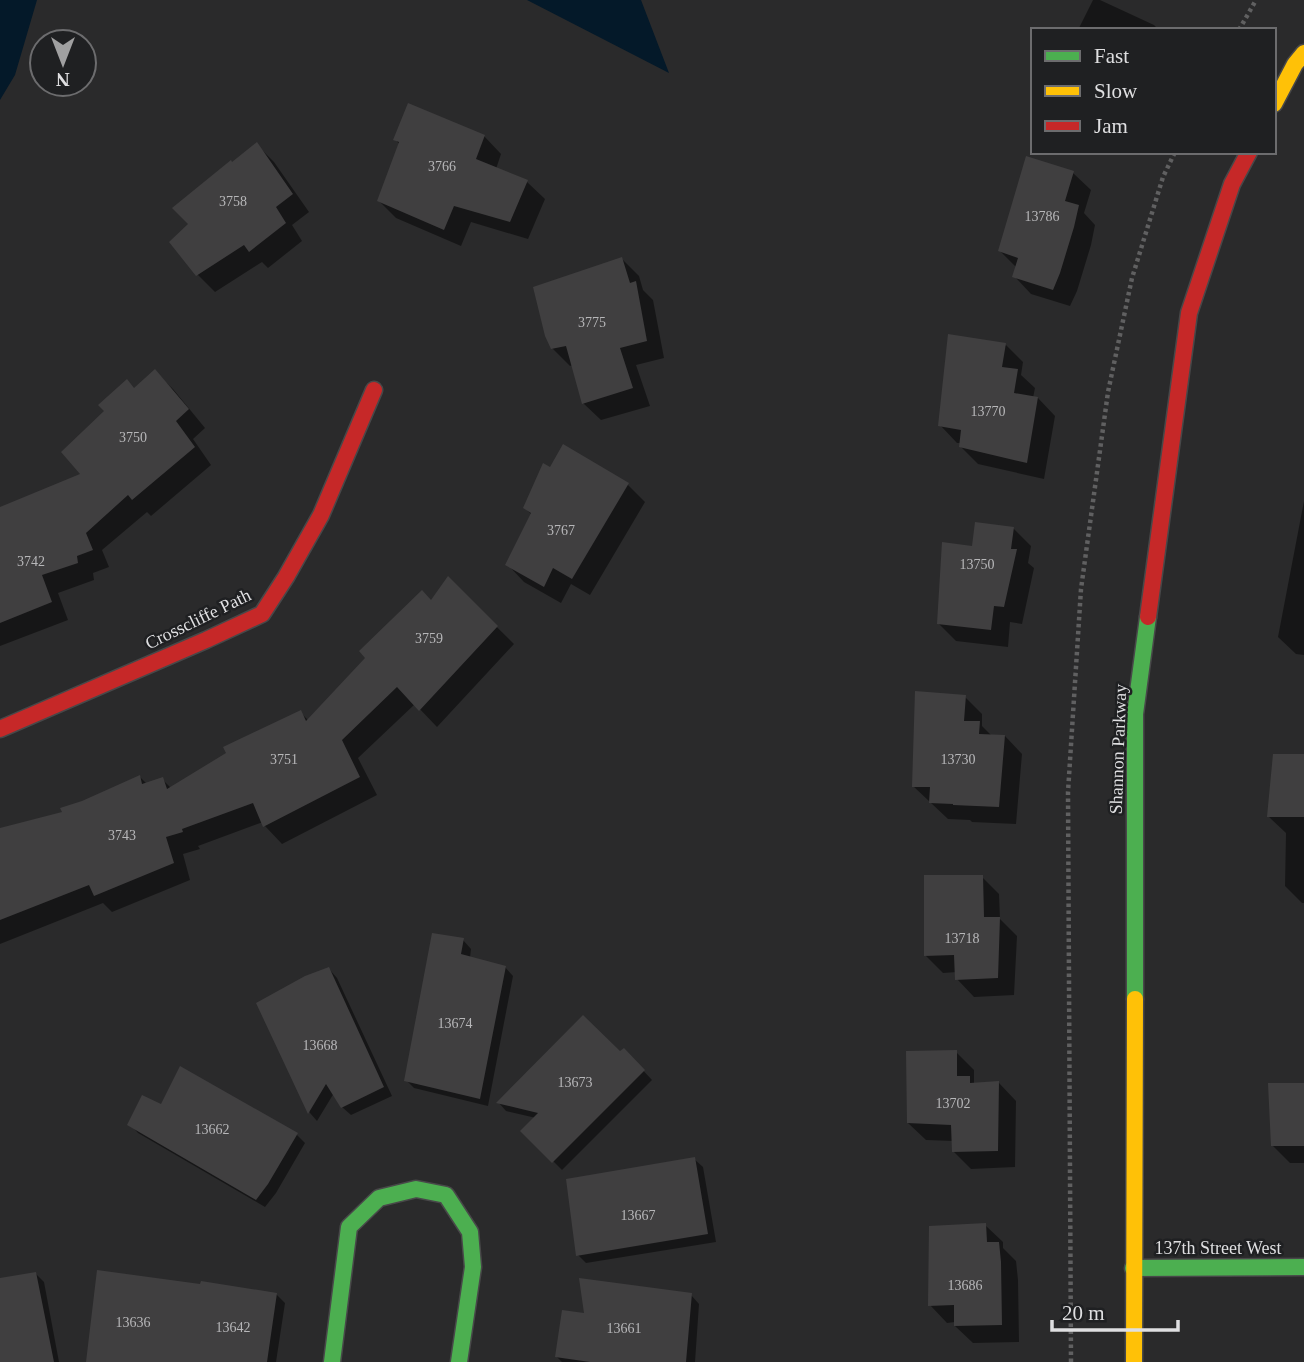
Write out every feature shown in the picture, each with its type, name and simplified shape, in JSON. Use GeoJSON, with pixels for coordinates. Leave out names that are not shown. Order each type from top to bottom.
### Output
{"type":"FeatureCollection","features":[{"type":"Feature","properties":{"kind":"street"},"geometry":{"type":"LineString","coordinates":[[1276,100],[1295,64],[1304,53]]}},
{"type":"Feature","properties":{"kind":"street","name":"Shannon Parkway"},"geometry":{"type":"LineString","coordinates":[[1134,1362],[1135,714],[1189,313],[1233,184],[1248,154]]}},
{"type":"Feature","properties":{"kind":"street","name":"Crosscliffe Path"},"geometry":{"type":"LineString","coordinates":[[0,729],[262,614],[321,515],[374,390]]}},
{"type":"Feature","properties":{"kind":"street"},"geometry":{"type":"LineString","coordinates":[[332,1362],[349,1227],[379,1198],[416,1189],[446,1195],[470,1232],[473,1267],[459,1362]]}},
{"type":"Feature","properties":{"kind":"street","name":"137th Street West"},"geometry":{"type":"LineString","coordinates":[[1133,1268],[1304,1267]]}},
{"type":"Feature","properties":{"kind":"path"},"geometry":{"type":"LineString","coordinates":[[1240,28],[1256,0]]}},
{"type":"Feature","properties":{"kind":"path"},"geometry":{"type":"LineString","coordinates":[[1071,1362],[1068,792],[1081,589],[1108,392],[1132,278],[1163,177],[1174,154]]}},
{"type":"Feature","properties":{"kind":"water"},"geometry":{"type":"Polygon","coordinates":[[[0,0],[37,0],[15,75],[0,100],[0,0]]]}},
{"type":"Feature","properties":{"kind":"water"},"geometry":{"type":"Polygon","coordinates":[[[527,0],[641,0],[669,73],[527,0]]]}},
{"type":"Feature","properties":{"kind":"building"},"geometry":{"type":"Polygon","coordinates":[[[408,103],[485,135],[476,159],[528,180],[510,222],[454,206],[444,230],[377,201],[399,142],[393,140],[408,103]]]}},
{"type":"Feature","properties":{"kind":"building"},"geometry":{"type":"Polygon","coordinates":[[[257,142],[293,194],[276,207],[286,223],[249,252],[244,245],[196,276],[169,242],[188,224],[172,208],[257,142]]]}},
{"type":"Feature","properties":{"kind":"building"},"geometry":{"type":"Polygon","coordinates":[[[1026,156],[1074,171],[1065,201],[1079,205],[1053,290],[1012,277],[1018,258],[998,251],[1026,156]]]}},
{"type":"Feature","properties":{"kind":"building"},"geometry":{"type":"Polygon","coordinates":[[[622,257],[630,283],[636,281],[647,341],[620,348],[633,388],[582,404],[566,346],[551,349],[545,336],[533,287],[622,257]]]}},
{"type":"Feature","properties":{"kind":"building"},"geometry":{"type":"Polygon","coordinates":[[[948,334],[1006,343],[1002,367],[1018,369],[1014,393],[1038,397],[1027,463],[959,447],[961,430],[938,426],[948,334]]]}},
{"type":"Feature","properties":{"kind":"building"},"geometry":{"type":"Polygon","coordinates":[[[155,369],[189,409],[176,421],[195,447],[132,500],[128,495],[86,533],[93,550],[77,556],[78,563],[42,575],[52,602],[0,623],[0,507],[80,474],[61,452],[104,411],[98,405],[127,379],[134,388],[155,369]]]}},
{"type":"Feature","properties":{"kind":"building"},"geometry":{"type":"Polygon","coordinates":[[[563,444],[629,483],[572,579],[553,568],[544,587],[505,565],[531,513],[523,508],[543,463],[550,467],[563,444]]]}},
{"type":"Feature","properties":{"kind":"building"},"geometry":{"type":"Polygon","coordinates":[[[975,522],[1014,527],[1011,549],[1017,549],[1004,607],[994,606],[991,630],[937,624],[942,542],[972,546],[975,522]]]}},
{"type":"Feature","properties":{"kind":"building"},"geometry":{"type":"Polygon","coordinates":[[[448,576],[498,626],[419,711],[397,687],[342,740],[360,777],[263,827],[253,803],[182,829],[183,832],[166,837],[174,863],[94,896],[89,885],[0,920],[0,828],[62,812],[60,808],[140,775],[142,784],[163,777],[167,789],[226,753],[223,747],[301,710],[306,721],[365,658],[359,651],[422,590],[431,600],[448,576]]]}},
{"type":"Feature","properties":{"kind":"building"},"geometry":{"type":"Polygon","coordinates":[[[915,691],[966,695],[964,721],[980,721],[979,734],[1005,735],[999,807],[929,803],[930,787],[912,787],[915,691]]]}},
{"type":"Feature","properties":{"kind":"building"},"geometry":{"type":"Polygon","coordinates":[[[1273,754],[1304,754],[1304,817],[1267,817],[1273,754]]]}},
{"type":"Feature","properties":{"kind":"building"},"geometry":{"type":"Polygon","coordinates":[[[924,875],[983,875],[984,917],[1000,917],[998,978],[955,980],[954,955],[924,956],[924,875]]]}},
{"type":"Feature","properties":{"kind":"building"},"geometry":{"type":"Polygon","coordinates":[[[432,933],[464,938],[461,954],[506,966],[480,1099],[404,1081],[432,933]]]}},
{"type":"Feature","properties":{"kind":"building"},"geometry":{"type":"Polygon","coordinates":[[[329,967],[384,1087],[341,1108],[326,1084],[308,1114],[256,1003],[305,976],[329,967]]]}},
{"type":"Feature","properties":{"kind":"building"},"geometry":{"type":"Polygon","coordinates":[[[583,1015],[620,1051],[624,1048],[645,1070],[552,1163],[520,1131],[538,1113],[496,1103],[583,1015]]]}},
{"type":"Feature","properties":{"kind":"building"},"geometry":{"type":"Polygon","coordinates":[[[957,1050],[957,1076],[970,1076],[970,1083],[999,1081],[998,1151],[952,1152],[951,1125],[907,1123],[906,1051],[957,1050]]]}},
{"type":"Feature","properties":{"kind":"building"},"geometry":{"type":"Polygon","coordinates":[[[180,1066],[298,1133],[256,1200],[127,1125],[142,1095],[161,1104],[180,1066]]]}},
{"type":"Feature","properties":{"kind":"building"},"geometry":{"type":"Polygon","coordinates":[[[1268,1083],[1304,1083],[1304,1146],[1271,1146],[1268,1083]]]}},
{"type":"Feature","properties":{"kind":"building"},"geometry":{"type":"Polygon","coordinates":[[[695,1157],[708,1234],[576,1256],[566,1179],[695,1157]]]}},
{"type":"Feature","properties":{"kind":"building"},"geometry":{"type":"Polygon","coordinates":[[[986,1223],[987,1242],[999,1242],[1002,1325],[954,1326],[954,1305],[928,1306],[929,1226],[986,1223]]]}},
{"type":"Feature","properties":{"kind":"building"},"geometry":{"type":"Polygon","coordinates":[[[97,1270],[200,1284],[201,1281],[277,1293],[267,1362],[86,1362],[97,1270]]]}},
{"type":"Feature","properties":{"kind":"building"},"geometry":{"type":"Polygon","coordinates":[[[36,1272],[54,1362],[0,1362],[0,1278],[36,1272]]]}},
{"type":"Feature","properties":{"kind":"building"},"geometry":{"type":"Polygon","coordinates":[[[579,1278],[692,1293],[686,1362],[590,1362],[555,1357],[562,1310],[584,1313],[579,1278]]]}},
{"type":"Feature","properties":{"kind":"traffic: fast"},"geometry":{"type":"LineString","coordinates":[[1135,999],[1135,714],[1148,617]]}},
{"type":"Feature","properties":{"kind":"traffic: fast"},"geometry":{"type":"LineString","coordinates":[[332,1362],[349,1227],[379,1198],[416,1189],[446,1195],[470,1232],[473,1267],[459,1362]]}},
{"type":"Feature","properties":{"kind":"traffic: fast"},"geometry":{"type":"LineString","coordinates":[[1133,1268],[1304,1267]]}},
{"type":"Feature","properties":{"kind":"traffic: slow"},"geometry":{"type":"LineString","coordinates":[[1276,100],[1295,64],[1304,53]]}},
{"type":"Feature","properties":{"kind":"traffic: slow"},"geometry":{"type":"LineString","coordinates":[[1134,1362],[1135,999]]}},
{"type":"Feature","properties":{"kind":"traffic: jam"},"geometry":{"type":"LineString","coordinates":[[1148,617],[1189,313],[1232,184],[1248,154]]}},
{"type":"Feature","properties":{"kind":"traffic: jam"},"geometry":{"type":"LineString","coordinates":[[0,729],[262,614],[321,515],[374,390]]}}]}
